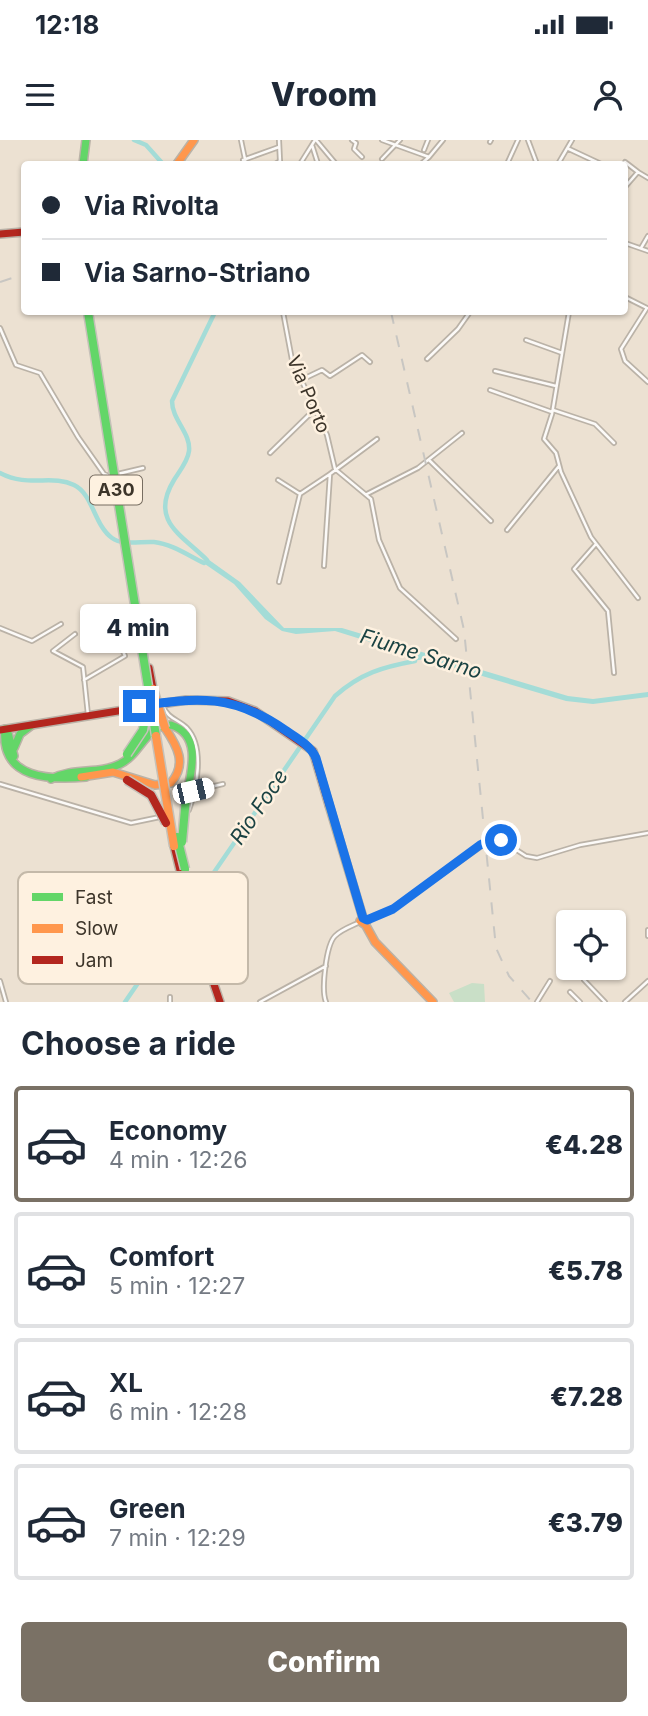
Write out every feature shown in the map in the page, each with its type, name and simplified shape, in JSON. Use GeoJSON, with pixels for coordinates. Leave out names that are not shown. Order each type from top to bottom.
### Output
{"type":"FeatureCollection","features":[{"type":"Feature","properties":{"kind":"main road"},"geometry":{"type":"LineString","coordinates":[[81,161],[83,140]]}},
{"type":"Feature","properties":{"kind":"main road"},"geometry":{"type":"LineString","coordinates":[[179,161],[194,140]]}},
{"type":"Feature","properties":{"kind":"main road"},"geometry":{"type":"LineString","coordinates":[[0,234],[21,232]]}},
{"type":"Feature","properties":{"kind":"main road","name":"A30"},"geometry":{"type":"LineString","coordinates":[[91,315],[145,668],[180,872]]}},
{"type":"Feature","properties":{"kind":"main road","name":"A30"},"geometry":{"type":"LineString","coordinates":[[91,315],[170,803],[186,872]]}},
{"type":"Feature","properties":{"kind":"main road"},"geometry":{"type":"LineString","coordinates":[[96,769],[127,754],[140,738],[146,721],[145,668]]}},
{"type":"Feature","properties":{"kind":"main road"},"geometry":{"type":"LineString","coordinates":[[81,777],[113,772],[156,785],[171,783],[178,773],[181,757],[165,728],[153,690]]}},
{"type":"Feature","properties":{"kind":"main road"},"geometry":{"type":"LineString","coordinates":[[174,846],[155,800],[140,785],[101,775],[51,779],[29,776],[15,762],[4,738],[4,730],[162,703],[201,699],[228,701],[255,711],[303,741],[316,758],[364,921],[375,942],[433,1002]]}},
{"type":"Feature","properties":{"kind":"main road"},"geometry":{"type":"LineString","coordinates":[[11,752],[20,734],[32,725]]}},
{"type":"Feature","properties":{"kind":"main road"},"geometry":{"type":"LineString","coordinates":[[51,779],[60,774],[112,767],[127,760],[157,728],[175,726],[185,733],[191,744],[192,764],[182,826],[185,869]]}},
{"type":"Feature","properties":{"kind":"main road"},"geometry":{"type":"LineString","coordinates":[[0,744],[11,752]]}},
{"type":"Feature","properties":{"kind":"main road","name":"A30"},"geometry":{"type":"LineString","coordinates":[[215,984],[222,1002]]}},
{"type":"Feature","properties":{"kind":"main road","name":"A30"},"geometry":{"type":"LineString","coordinates":[[217,984],[222,1002]]}},
{"type":"Feature","properties":{"kind":"street"},"geometry":{"type":"LineString","coordinates":[[242,140],[243,160],[279,146]]}},
{"type":"Feature","properties":{"kind":"street"},"geometry":{"type":"LineString","coordinates":[[279,140],[280,161]]}},
{"type":"Feature","properties":{"kind":"street"},"geometry":{"type":"LineString","coordinates":[[302,161],[316,140],[334,161]]}},
{"type":"Feature","properties":{"kind":"street"},"geometry":{"type":"LineString","coordinates":[[352,140],[356,143],[354,149],[362,157]]}},
{"type":"Feature","properties":{"kind":"street"},"geometry":{"type":"LineString","coordinates":[[382,140],[429,157]]}},
{"type":"Feature","properties":{"kind":"street"},"geometry":{"type":"LineString","coordinates":[[382,159],[400,140]]}},
{"type":"Feature","properties":{"kind":"street"},"geometry":{"type":"LineString","coordinates":[[424,150],[428,140]]}},
{"type":"Feature","properties":{"kind":"street"},"geometry":{"type":"LineString","coordinates":[[424,161],[443,140]]}},
{"type":"Feature","properties":{"kind":"street"},"geometry":{"type":"LineString","coordinates":[[508,161],[518,140]]}},
{"type":"Feature","properties":{"kind":"street"},"geometry":{"type":"LineString","coordinates":[[528,140],[536,161]]}},
{"type":"Feature","properties":{"kind":"street"},"geometry":{"type":"LineString","coordinates":[[530,145],[536,140]]}},
{"type":"Feature","properties":{"kind":"street"},"geometry":{"type":"LineString","coordinates":[[560,161],[572,140]]}},
{"type":"Feature","properties":{"kind":"street"},"geometry":{"type":"LineString","coordinates":[[312,145],[317,161]]}},
{"type":"Feature","properties":{"kind":"street"},"geometry":{"type":"LineString","coordinates":[[569,149],[595,161]]}},
{"type":"Feature","properties":{"kind":"street"},"geometry":{"type":"LineString","coordinates":[[628,164],[648,178]]}},
{"type":"Feature","properties":{"kind":"street"},"geometry":{"type":"LineString","coordinates":[[628,184],[638,172]]}},
{"type":"Feature","properties":{"kind":"street"},"geometry":{"type":"LineString","coordinates":[[641,248],[648,236]]}},
{"type":"Feature","properties":{"kind":"street"},"geometry":{"type":"LineString","coordinates":[[628,244],[648,251]]}},
{"type":"Feature","properties":{"kind":"street"},"geometry":{"type":"LineString","coordinates":[[628,298],[647,308],[621,349],[625,361],[648,382]]}},
{"type":"Feature","properties":{"kind":"street","name":"Via Porto"},"geometry":{"type":"LineString","coordinates":[[284,315],[292,360],[327,435],[334,469]]}},
{"type":"Feature","properties":{"kind":"street"},"geometry":{"type":"LineString","coordinates":[[427,359],[458,329],[468,315]]}},
{"type":"Feature","properties":{"kind":"street"},"geometry":{"type":"LineString","coordinates":[[568,315],[552,411],[544,439],[556,453],[577,509],[596,544],[638,598]]}},
{"type":"Feature","properties":{"kind":"street"},"geometry":{"type":"LineString","coordinates":[[0,328],[16,365],[40,373],[78,437],[104,474],[109,476],[143,468]]}},
{"type":"Feature","properties":{"kind":"street"},"geometry":{"type":"LineString","coordinates":[[526,340],[562,353]]}},
{"type":"Feature","properties":{"kind":"street"},"geometry":{"type":"LineString","coordinates":[[301,380],[322,370],[330,376],[362,355],[370,362]]}},
{"type":"Feature","properties":{"kind":"street"},"geometry":{"type":"LineString","coordinates":[[495,371],[556,386]]}},
{"type":"Feature","properties":{"kind":"street"},"geometry":{"type":"LineString","coordinates":[[490,390],[595,424],[614,443]]}},
{"type":"Feature","properties":{"kind":"street"},"geometry":{"type":"LineString","coordinates":[[270,453],[316,409]]}},
{"type":"Feature","properties":{"kind":"street"},"geometry":{"type":"LineString","coordinates":[[367,494],[429,460],[462,433]]}},
{"type":"Feature","properties":{"kind":"street"},"geometry":{"type":"LineString","coordinates":[[279,582],[300,494],[377,439]]}},
{"type":"Feature","properties":{"kind":"street"},"geometry":{"type":"LineString","coordinates":[[429,460],[491,521]]}},
{"type":"Feature","properties":{"kind":"street"},"geometry":{"type":"LineString","coordinates":[[507,530],[559,466]]}},
{"type":"Feature","properties":{"kind":"street"},"geometry":{"type":"LineString","coordinates":[[334,469],[371,499],[388,566],[400,588],[456,639]]}},
{"type":"Feature","properties":{"kind":"street"},"geometry":{"type":"LineString","coordinates":[[324,566],[330,474]]}},
{"type":"Feature","properties":{"kind":"street"},"geometry":{"type":"LineString","coordinates":[[278,480],[300,494]]}},
{"type":"Feature","properties":{"kind":"street"},"geometry":{"type":"LineString","coordinates":[[596,544],[574,569],[608,611],[614,673]]}},
{"type":"Feature","properties":{"kind":"street"},"geometry":{"type":"LineString","coordinates":[[84,680],[125,656],[113,627],[109,629],[93,621]]}},
{"type":"Feature","properties":{"kind":"street"},"geometry":{"type":"LineString","coordinates":[[0,628],[32,641],[61,624]]}},
{"type":"Feature","properties":{"kind":"street"},"geometry":{"type":"LineString","coordinates":[[75,634],[52,651],[80,663],[88,715]]}},
{"type":"Feature","properties":{"kind":"street"},"geometry":{"type":"LineString","coordinates":[[0,784],[137,824],[162,816],[185,819],[198,759],[195,742],[188,729],[166,715],[162,703]]}},
{"type":"Feature","properties":{"kind":"street"},"geometry":{"type":"LineString","coordinates":[[193,791],[223,784]]}},
{"type":"Feature","properties":{"kind":"street"},"geometry":{"type":"LineString","coordinates":[[326,1002],[323,993],[327,966],[331,942],[336,935],[393,909],[490,840],[501,840],[526,856],[537,858],[580,845],[648,833]]}},
{"type":"Feature","properties":{"kind":"street"},"geometry":{"type":"LineString","coordinates":[[648,930],[648,936]]}},
{"type":"Feature","properties":{"kind":"street"},"geometry":{"type":"LineString","coordinates":[[260,1002],[327,966]]}},
{"type":"Feature","properties":{"kind":"street"},"geometry":{"type":"LineString","coordinates":[[584,980],[605,1002]]}},
{"type":"Feature","properties":{"kind":"street"},"geometry":{"type":"LineString","coordinates":[[0,981],[6,1002]]}},
{"type":"Feature","properties":{"kind":"street"},"geometry":{"type":"LineString","coordinates":[[537,1002],[550,981]]}},
{"type":"Feature","properties":{"kind":"street"},"geometry":{"type":"LineString","coordinates":[[625,1002],[648,981]]}},
{"type":"Feature","properties":{"kind":"street"},"geometry":{"type":"LineString","coordinates":[[570,992],[580,1002]]}},
{"type":"Feature","properties":{"kind":"street"},"geometry":{"type":"LineString","coordinates":[[170,997],[170,1002]]}},
{"type":"Feature","properties":{"kind":"green space"},"geometry":{"type":"Polygon","coordinates":[[[472,983],[484,984],[485,1002],[454,1002],[449,993],[472,983]]]}},
{"type":"Feature","properties":{"kind":"water","name":"Fiume Sarno"},"geometry":{"type":"Polygon","coordinates":[[[205,557],[240,582],[284,628],[342,628],[568,696],[593,699],[648,692],[648,697],[593,704],[566,701],[425,659],[413,661],[416,658],[412,655],[335,631],[296,634],[282,631],[265,619],[234,584],[202,562],[207,562],[205,557]]]}},
{"type":"Feature","properties":{"kind":"waterway"},"geometry":{"type":"LineString","coordinates":[[134,140],[146,145],[160,161]]}},
{"type":"Feature","properties":{"kind":"waterway"},"geometry":{"type":"LineString","coordinates":[[207,560],[179,535],[167,517],[165,506],[167,494],[189,451],[187,438],[175,414],[172,401],[214,315]]}},
{"type":"Feature","properties":{"kind":"waterway"},"geometry":{"type":"LineString","coordinates":[[0,473],[20,480],[57,481],[74,485],[85,495],[101,526],[112,538],[127,543],[161,543],[204,563]]}},
{"type":"Feature","properties":{"kind":"waterway","name":"Rio Foce"},"geometry":{"type":"LineString","coordinates":[[214,872],[335,696],[373,672],[415,661]]}},
{"type":"Feature","properties":{"kind":"waterway","name":"Rio Foce"},"geometry":{"type":"LineString","coordinates":[[125,1002],[137,984]]}},
{"type":"Feature","properties":{"kind":"railway"},"geometry":{"type":"LineString","coordinates":[[0,282],[21,275]]}},
{"type":"Feature","properties":{"kind":"railway"},"geometry":{"type":"LineString","coordinates":[[392,315],[464,630],[496,948],[509,976],[532,1002]]}},
{"type":"Feature","properties":{"kind":"traffic: fast"},"geometry":{"type":"LineString","coordinates":[[83,161],[86,140]]}},
{"type":"Feature","properties":{"kind":"traffic: fast"},"geometry":{"type":"LineString","coordinates":[[88,315],[156,736]]}},
{"type":"Feature","properties":{"kind":"traffic: fast"},"geometry":{"type":"LineString","coordinates":[[127,754],[143,730],[147,706]]}},
{"type":"Feature","properties":{"kind":"traffic: fast"},"geometry":{"type":"LineString","coordinates":[[14,748],[20,734],[32,725]]}},
{"type":"Feature","properties":{"kind":"traffic: fast"},"geometry":{"type":"LineString","coordinates":[[51,779],[68,773],[120,764],[155,730],[171,725],[188,737],[191,746],[192,767],[186,798]]}},
{"type":"Feature","properties":{"kind":"traffic: fast"},"geometry":{"type":"LineString","coordinates":[[5,729],[6,746],[19,767],[44,777],[86,777]]}},
{"type":"Feature","properties":{"kind":"traffic: fast"},"geometry":{"type":"LineString","coordinates":[[7,729],[14,756]]}},
{"type":"Feature","properties":{"kind":"traffic: fast"},"geometry":{"type":"LineString","coordinates":[[182,842],[186,798]]}},
{"type":"Feature","properties":{"kind":"traffic: fast"},"geometry":{"type":"LineString","coordinates":[[329,805],[363,918]]}},
{"type":"Feature","properties":{"kind":"traffic: fast"},"geometry":{"type":"LineString","coordinates":[[177,837],[185,869]]}},
{"type":"Feature","properties":{"kind":"traffic: slow"},"geometry":{"type":"LineString","coordinates":[[179,161],[194,140]]}},
{"type":"Feature","properties":{"kind":"traffic: slow"},"geometry":{"type":"LineString","coordinates":[[153,689],[165,728]]}},
{"type":"Feature","properties":{"kind":"traffic: slow"},"geometry":{"type":"LineString","coordinates":[[81,777],[113,772],[155,785],[171,783],[180,762],[174,742],[165,728]]}},
{"type":"Feature","properties":{"kind":"traffic: slow"},"geometry":{"type":"LineString","coordinates":[[156,736],[174,846]]}},
{"type":"Feature","properties":{"kind":"traffic: slow"},"geometry":{"type":"LineString","coordinates":[[363,918],[367,921],[364,924],[360,921],[363,918]]}},
{"type":"Feature","properties":{"kind":"traffic: slow"},"geometry":{"type":"LineString","coordinates":[[365,924],[375,942],[433,1002]]}},
{"type":"Feature","properties":{"kind":"traffic: jam"},"geometry":{"type":"LineString","coordinates":[[0,234],[21,232]]}},
{"type":"Feature","properties":{"kind":"traffic: jam"},"geometry":{"type":"LineString","coordinates":[[149,668],[153,689]]}},
{"type":"Feature","properties":{"kind":"traffic: jam"},"geometry":{"type":"LineString","coordinates":[[0,730],[186,700],[228,701],[255,711],[313,751],[329,805]]}},
{"type":"Feature","properties":{"kind":"traffic: jam"},"geometry":{"type":"LineString","coordinates":[[127,780],[151,795],[166,823]]}},
{"type":"Feature","properties":{"kind":"traffic: jam"},"geometry":{"type":"LineString","coordinates":[[174,846],[180,872]]}},
{"type":"Feature","properties":{"kind":"traffic: jam"},"geometry":{"type":"LineString","coordinates":[[214,984],[220,1002]]}},
{"type":"Feature","properties":{"kind":"route"},"geometry":{"type":"LineString","coordinates":[[139,706],[201,699],[228,701],[255,711],[305,743],[316,758],[363,918],[367,920],[393,909],[471,850],[490,840],[501,840]]}}]}
